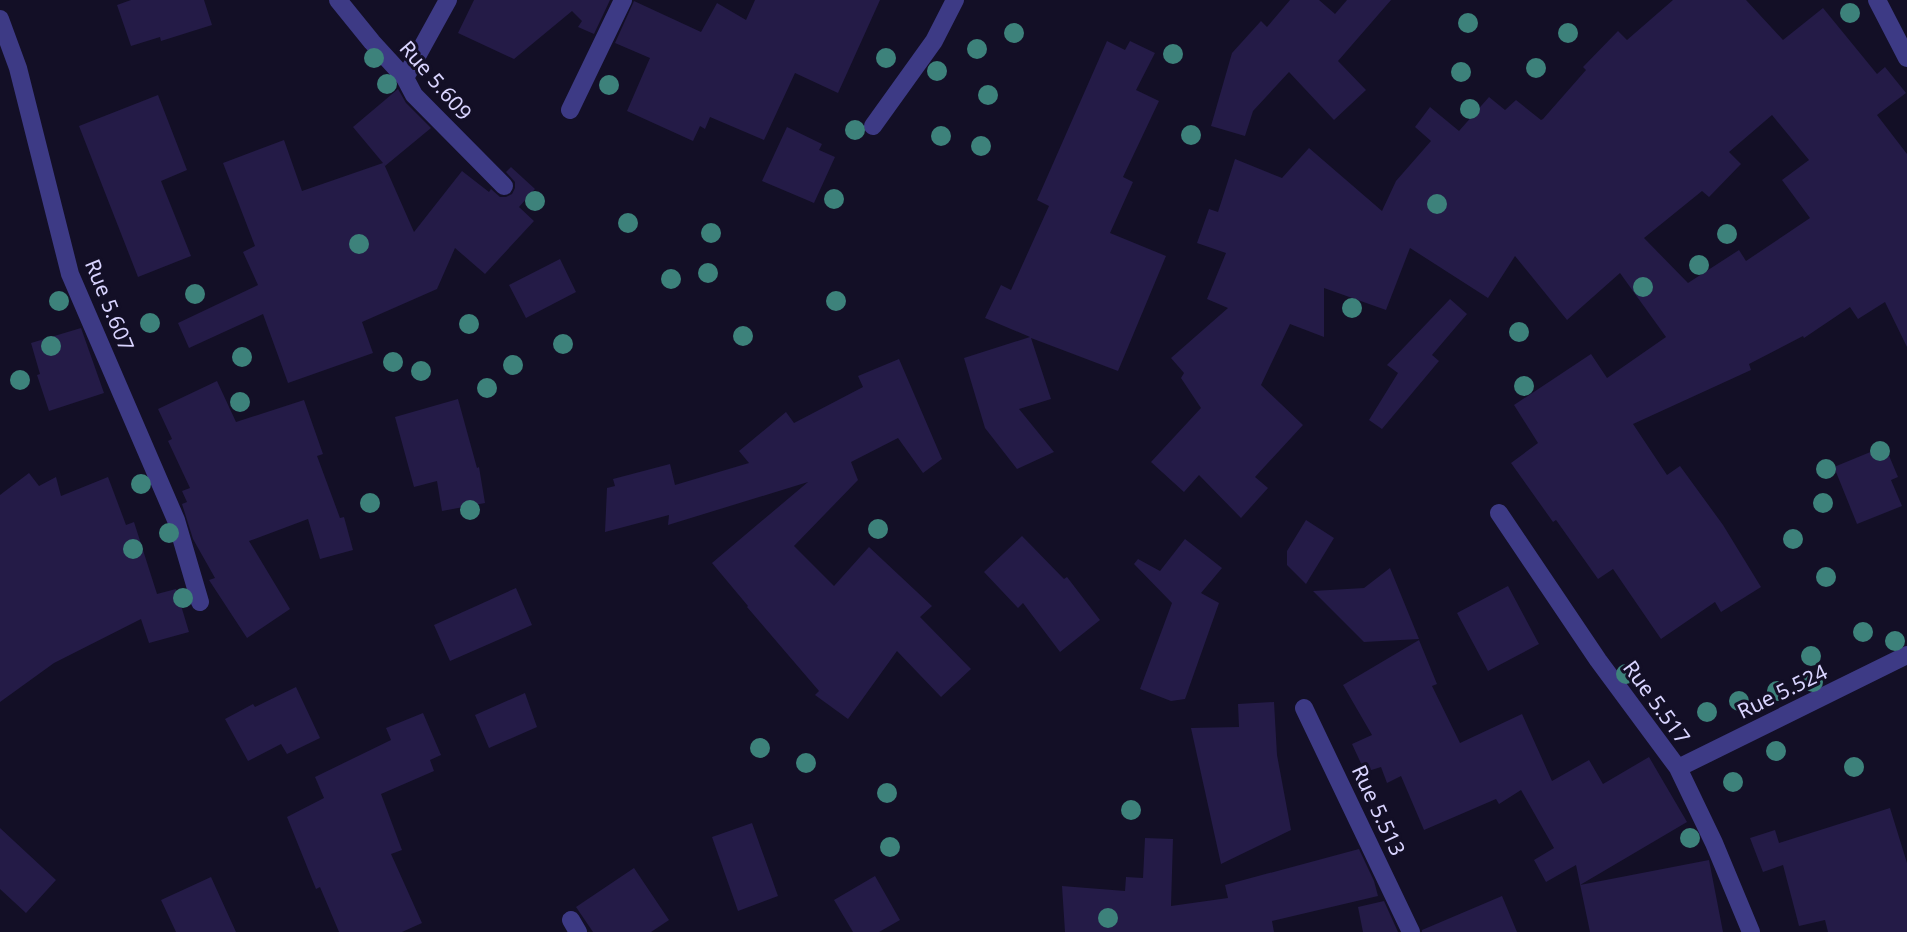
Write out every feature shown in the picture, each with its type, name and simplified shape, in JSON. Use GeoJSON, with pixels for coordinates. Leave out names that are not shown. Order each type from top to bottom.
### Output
{"type":"FeatureCollection","features":[{"type":"Feature","properties":{"kind":"street","name":"Rue 5.609"},"geometry":{"type":"LineString","coordinates":[[338,0],[405,78],[414,94],[504,186]]}},
{"type":"Feature","properties":{"kind":"street"},"geometry":{"type":"LineString","coordinates":[[405,78],[448,0]]}},
{"type":"Feature","properties":{"kind":"street"},"geometry":{"type":"LineString","coordinates":[[570,110],[623,0]]}},
{"type":"Feature","properties":{"kind":"street"},"geometry":{"type":"LineString","coordinates":[[873,126],[934,41],[955,0]]}},
{"type":"Feature","properties":{"kind":"street"},"geometry":{"type":"LineString","coordinates":[[1877,0],[1907,58]]}},
{"type":"Feature","properties":{"kind":"street","name":"Rue 5.607"},"geometry":{"type":"LineString","coordinates":[[0,19],[18,68],[70,274],[176,520],[200,602]]}},
{"type":"Feature","properties":{"kind":"street","name":"Rue 5.517"},"geometry":{"type":"LineString","coordinates":[[1499,513],[1598,660],[1678,768],[1714,842],[1751,932]]}},
{"type":"Feature","properties":{"kind":"street","name":"Rue 5.524"},"geometry":{"type":"LineString","coordinates":[[1678,768],[1907,655]]}},
{"type":"Feature","properties":{"kind":"street","name":"Rue 5.513"},"geometry":{"type":"LineString","coordinates":[[1304,708],[1411,932]]}},
{"type":"Feature","properties":{"kind":"building"},"geometry":{"type":"Polygon","coordinates":[[[131,0],[204,0],[212,25],[161,41],[160,37],[131,46],[117,5],[131,0]]]}},
{"type":"Feature","properties":{"kind":"building"},"geometry":{"type":"Polygon","coordinates":[[[474,0],[610,0],[594,34],[578,27],[582,21],[572,11],[514,59],[458,33],[474,0]]]}},
{"type":"Feature","properties":{"kind":"building"},"geometry":{"type":"Polygon","coordinates":[[[755,0],[880,0],[838,93],[795,73],[764,140],[710,117],[705,129],[700,126],[693,141],[627,111],[650,58],[615,43],[634,1],[701,32],[717,3],[746,20],[755,0]]]}},
{"type":"Feature","properties":{"kind":"building"},"geometry":{"type":"Polygon","coordinates":[[[1290,0],[1319,0],[1335,14],[1347,0],[1391,0],[1338,61],[1366,90],[1334,120],[1289,72],[1253,111],[1245,136],[1211,126],[1232,53],[1261,21],[1267,27],[1290,0]]]}},
{"type":"Feature","properties":{"kind":"building"},"geometry":{"type":"Polygon","coordinates":[[[1673,0],[1746,0],[1783,40],[1823,8],[1877,74],[1885,67],[1906,93],[1877,115],[1907,154],[1907,347],[1885,302],[1858,319],[1850,307],[1804,338],[1803,336],[1749,364],[1751,370],[1633,424],[1667,475],[1680,466],[1723,525],[1761,587],[1721,612],[1715,602],[1661,639],[1613,569],[1598,579],[1511,463],[1538,443],[1514,405],[1591,354],[1607,378],[1666,337],[1620,273],[1567,320],[1515,256],[1488,298],[1410,248],[1386,310],[1324,288],[1324,337],[1290,324],[1261,385],[1303,425],[1255,477],[1268,488],[1241,518],[1199,475],[1184,492],[1151,462],[1201,408],[1181,378],[1184,373],[1171,358],[1228,308],[1207,299],[1226,253],[1197,243],[1209,209],[1218,212],[1235,159],[1282,178],[1309,148],[1382,211],[1396,181],[1431,141],[1415,127],[1430,107],[1459,131],[1489,97],[1505,110],[1516,100],[1541,120],[1586,70],[1583,67],[1618,31],[1627,40],[1673,0]],[[1772,115],[1729,152],[1741,164],[1709,197],[1702,191],[1644,238],[1688,283],[1739,250],[1746,261],[1810,218],[1782,180],[1809,160],[1772,115]]]}},
{"type":"Feature","properties":{"kind":"building"},"geometry":{"type":"Polygon","coordinates":[[[1107,41],[1125,50],[1130,41],[1155,53],[1136,90],[1159,101],[1123,177],[1133,182],[1110,233],[1166,256],[1118,371],[1031,338],[1051,399],[1019,409],[1054,452],[1017,469],[985,428],[964,358],[1030,337],[985,318],[1001,285],[1011,290],[1049,206],[1037,200],[1107,41]]]}},
{"type":"Feature","properties":{"kind":"building"},"geometry":{"type":"Polygon","coordinates":[[[398,89],[406,103],[431,128],[385,166],[384,164],[414,232],[462,171],[489,192],[491,189],[500,197],[506,197],[512,194],[515,188],[515,182],[506,172],[511,167],[535,189],[519,207],[534,221],[485,274],[455,248],[437,289],[362,322],[373,353],[288,383],[263,314],[189,348],[178,323],[258,285],[243,252],[255,246],[223,163],[284,140],[302,191],[383,163],[353,127],[398,89]]]}},
{"type":"Feature","properties":{"kind":"building"},"geometry":{"type":"Polygon","coordinates":[[[158,95],[187,170],[161,181],[191,256],[138,277],[79,126],[158,95]]]}},
{"type":"Feature","properties":{"kind":"building"},"geometry":{"type":"Polygon","coordinates":[[[787,127],[822,144],[819,150],[835,157],[814,203],[762,181],[787,127]]]}},
{"type":"Feature","properties":{"kind":"building"},"geometry":{"type":"Polygon","coordinates":[[[560,259],[576,292],[526,318],[509,285],[560,259]]]}},
{"type":"Feature","properties":{"kind":"building"},"geometry":{"type":"Polygon","coordinates":[[[1450,299],[1467,314],[1432,355],[1439,361],[1382,429],[1369,420],[1398,373],[1387,365],[1450,299]]]}},
{"type":"Feature","properties":{"kind":"building"},"geometry":{"type":"Polygon","coordinates":[[[81,328],[104,393],[49,411],[37,375],[40,374],[31,343],[81,328]]]}},
{"type":"Feature","properties":{"kind":"building"},"geometry":{"type":"Polygon","coordinates":[[[899,359],[942,459],[923,473],[898,438],[851,462],[858,480],[794,546],[834,586],[869,547],[932,606],[920,617],[971,669],[941,697],[897,651],[848,719],[815,695],[819,691],[712,563],[808,482],[668,525],[669,515],[605,532],[607,488],[615,486],[613,479],[670,464],[675,485],[749,463],[739,451],[786,412],[794,423],[863,387],[858,376],[899,359]]]}},
{"type":"Feature","properties":{"kind":"building"},"geometry":{"type":"Polygon","coordinates":[[[217,381],[236,422],[304,400],[323,454],[317,456],[340,518],[344,517],[353,550],[320,559],[308,519],[249,541],[290,609],[247,638],[209,580],[215,578],[193,539],[182,504],[187,502],[182,491],[190,488],[168,441],[172,439],[158,409],[217,381]]]}},
{"type":"Feature","properties":{"kind":"building"},"geometry":{"type":"Polygon","coordinates":[[[458,399],[477,468],[479,467],[485,503],[442,511],[437,481],[414,487],[395,417],[458,399]]]}},
{"type":"Feature","properties":{"kind":"building"},"geometry":{"type":"Polygon","coordinates":[[[1885,446],[1898,477],[1891,480],[1902,506],[1857,524],[1834,467],[1885,446]]]}},
{"type":"Feature","properties":{"kind":"building"},"geometry":{"type":"Polygon","coordinates":[[[29,473],[39,486],[56,477],[61,496],[108,477],[126,525],[134,522],[157,594],[176,589],[189,632],[149,643],[141,619],[54,663],[0,702],[0,495],[29,473]]]}},
{"type":"Feature","properties":{"kind":"building"},"geometry":{"type":"Polygon","coordinates":[[[1306,520],[1334,538],[1306,584],[1287,565],[1287,551],[1306,520]]]}},
{"type":"Feature","properties":{"kind":"building"},"geometry":{"type":"Polygon","coordinates":[[[1022,536],[1064,579],[1067,577],[1100,620],[1060,652],[1023,603],[1018,608],[984,572],[1022,536]]]}},
{"type":"Feature","properties":{"kind":"building"},"geometry":{"type":"Polygon","coordinates":[[[1185,539],[1222,568],[1201,593],[1219,603],[1185,699],[1171,701],[1140,689],[1172,603],[1134,564],[1138,559],[1160,571],[1185,539]]]}},
{"type":"Feature","properties":{"kind":"building"},"geometry":{"type":"Polygon","coordinates":[[[1390,568],[1419,639],[1364,642],[1313,591],[1364,588],[1390,568]]]}},
{"type":"Feature","properties":{"kind":"building"},"geometry":{"type":"Polygon","coordinates":[[[1508,586],[1539,644],[1488,671],[1457,613],[1508,586]]]}},
{"type":"Feature","properties":{"kind":"building"},"geometry":{"type":"Polygon","coordinates":[[[516,588],[532,625],[450,661],[434,625],[516,588]]]}},
{"type":"Feature","properties":{"kind":"building"},"geometry":{"type":"Polygon","coordinates":[[[1419,640],[1437,684],[1432,686],[1460,743],[1522,714],[1552,781],[1589,760],[1603,784],[1649,757],[1687,822],[1580,885],[1576,865],[1546,882],[1534,860],[1554,848],[1521,790],[1499,804],[1496,799],[1424,830],[1401,776],[1387,783],[1381,767],[1365,772],[1352,744],[1372,735],[1343,685],[1419,640]]]}},
{"type":"Feature","properties":{"kind":"building"},"geometry":{"type":"Polygon","coordinates":[[[296,687],[320,738],[287,754],[281,744],[248,761],[225,719],[253,704],[255,707],[296,687]]]}},
{"type":"Feature","properties":{"kind":"building"},"geometry":{"type":"Polygon","coordinates":[[[525,693],[537,727],[489,748],[475,715],[525,693]]]}},
{"type":"Feature","properties":{"kind":"building"},"geometry":{"type":"Polygon","coordinates":[[[1274,702],[1277,755],[1291,830],[1221,864],[1191,728],[1239,727],[1238,704],[1274,702]]]}},
{"type":"Feature","properties":{"kind":"building"},"geometry":{"type":"Polygon","coordinates":[[[423,713],[441,755],[430,760],[434,771],[381,794],[402,850],[391,854],[422,923],[402,932],[339,932],[320,887],[316,889],[287,817],[324,798],[315,777],[391,740],[386,728],[423,713]]]}},
{"type":"Feature","properties":{"kind":"building"},"geometry":{"type":"Polygon","coordinates":[[[1890,808],[1907,863],[1907,932],[1828,932],[1825,920],[1799,926],[1783,865],[1763,872],[1750,838],[1775,830],[1779,843],[1890,808]]]}},
{"type":"Feature","properties":{"kind":"building"},"geometry":{"type":"Polygon","coordinates":[[[752,823],[778,896],[738,911],[712,837],[752,823]]]}},
{"type":"Feature","properties":{"kind":"building"},"geometry":{"type":"Polygon","coordinates":[[[0,828],[56,880],[26,913],[0,889],[0,828]]]}},
{"type":"Feature","properties":{"kind":"building"},"geometry":{"type":"Polygon","coordinates":[[[1145,838],[1173,839],[1171,906],[1228,898],[1225,885],[1359,849],[1378,896],[1272,921],[1274,932],[1065,932],[1062,886],[1125,891],[1126,877],[1143,878],[1145,838]]]}},
{"type":"Feature","properties":{"kind":"building"},"geometry":{"type":"Polygon","coordinates":[[[1709,860],[1723,932],[1590,932],[1580,885],[1709,860]]]}},
{"type":"Feature","properties":{"kind":"building"},"geometry":{"type":"Polygon","coordinates":[[[634,868],[669,920],[651,932],[593,932],[576,907],[634,868]]]}},
{"type":"Feature","properties":{"kind":"building"},"geometry":{"type":"Polygon","coordinates":[[[875,876],[900,920],[879,932],[853,932],[834,900],[875,876]]]}},
{"type":"Feature","properties":{"kind":"building"},"geometry":{"type":"Polygon","coordinates":[[[211,877],[236,932],[176,932],[161,900],[211,877]]]}},
{"type":"Feature","properties":{"kind":"building"},"geometry":{"type":"Polygon","coordinates":[[[1502,896],[1517,932],[1422,932],[1422,930],[1502,896]]]}},
{"type":"Feature","properties":{"kind":"building"},"geometry":{"type":"Polygon","coordinates":[[[1384,901],[1398,932],[1363,932],[1358,907],[1384,901]]]}}]}
